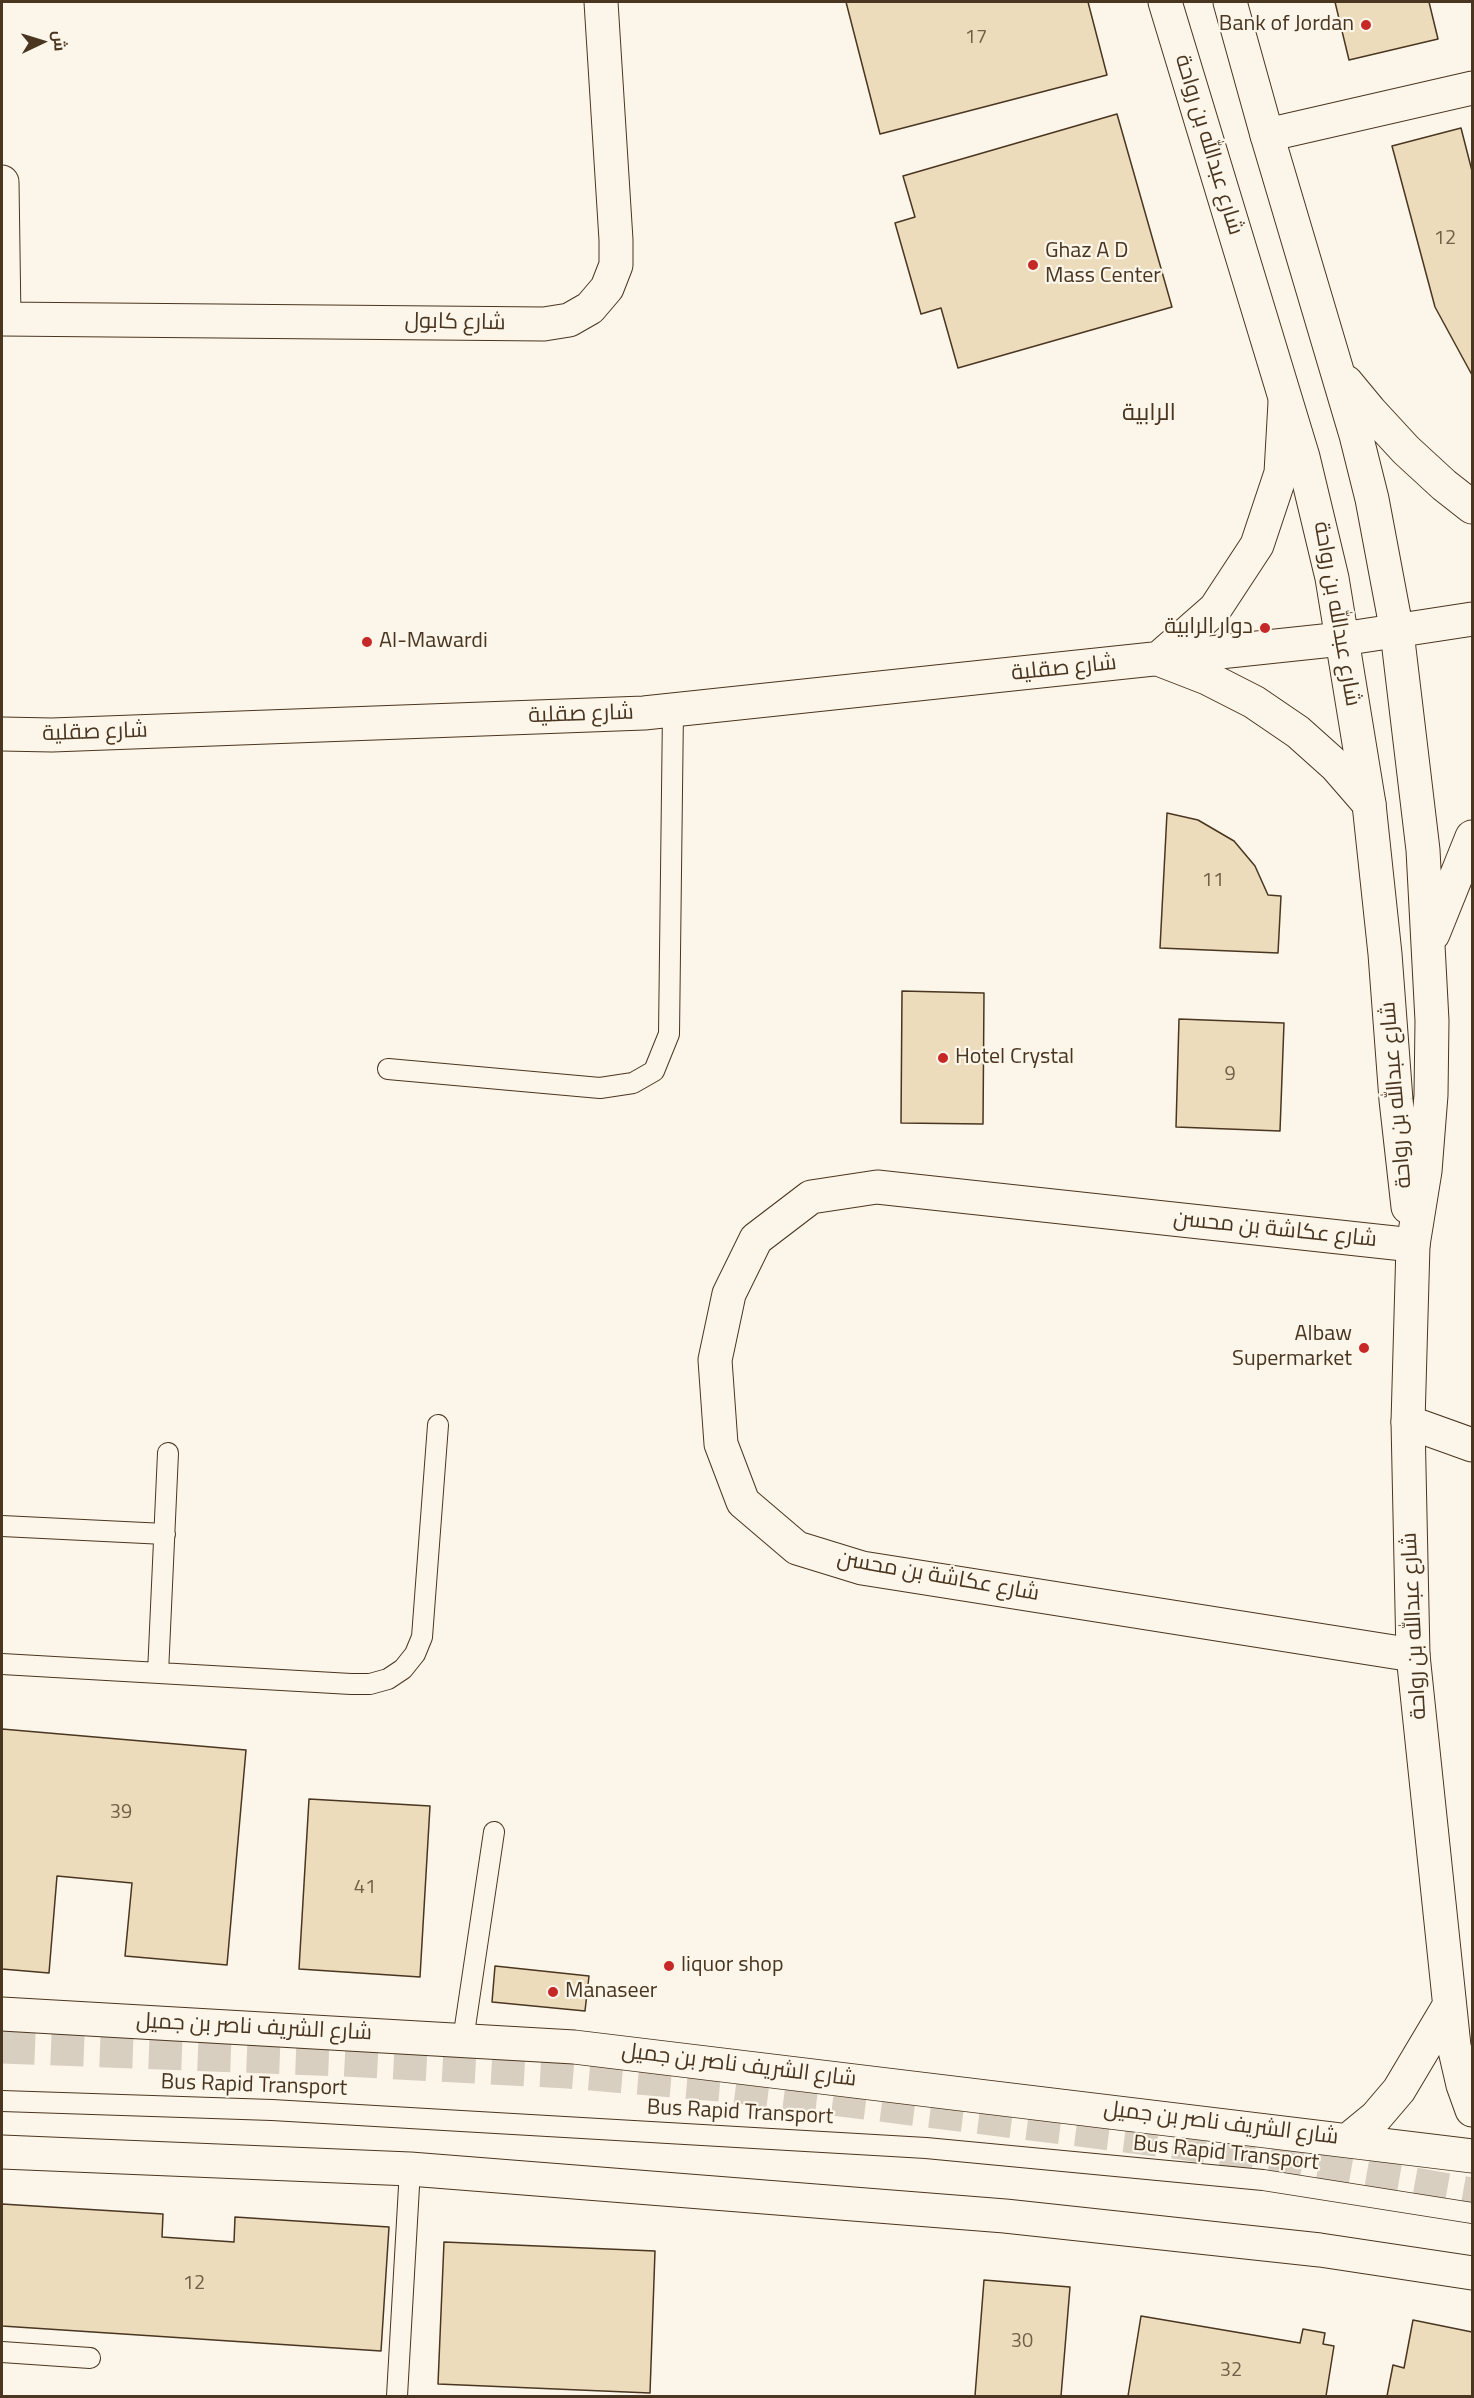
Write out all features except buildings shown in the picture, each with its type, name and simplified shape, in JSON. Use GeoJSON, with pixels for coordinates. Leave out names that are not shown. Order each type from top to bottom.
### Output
{"type":"FeatureCollection","features":[{"type":"Feature","properties":{"kind":"street","name":"شارع كابول"},"geometry":{"type":"LineString","coordinates":[[3,319],[544,324],[569,320],[590,308],[607,288],[616,265],[601,2]]}},
{"type":"Feature","properties":{"kind":"street","name":"شارع عبدالله بن رواحة"},"geometry":{"type":"LineString","coordinates":[[1164,2],[1319,517],[1369,804],[1385,954],[1400,1141],[1413,1245]]}},
{"type":"Feature","properties":{"kind":"street","name":"شارع عبدالله بن رواحة"},"geometry":{"type":"LineString","coordinates":[[1230,2],[1372,499],[1397,632],[1424,850],[1432,1021],[1431,1095],[1425,1171],[1413,1245],[1407,1422],[1413,1655],[1454,2046],[1463,2085],[1473,2110]]}},
{"type":"Feature","properties":{"kind":"street"},"geometry":{"type":"LineString","coordinates":[[1267,135],[1473,88]]}},
{"type":"Feature","properties":{"kind":"street"},"geometry":{"type":"LineString","coordinates":[[2,182],[3,319]]}},
{"type":"Feature","properties":{"kind":"street"},"geometry":{"type":"LineString","coordinates":[[1337,370],[1406,450],[1444,485],[1473,507]]}},
{"type":"Feature","properties":{"kind":"street"},"geometry":{"type":"LineString","coordinates":[[1158,659],[1215,609],[1257,546],[1281,473],[1285,398]]}},
{"type":"Feature","properties":{"kind":"street","name":"شارع صقلية"},"geometry":{"type":"LineString","coordinates":[[2,734],[52,735],[673,710],[1342,639],[1473,619]]}},
{"type":"Feature","properties":{"kind":"street","name":"شارع صقلية"},"geometry":{"type":"LineString","coordinates":[[1158,659],[1208,678],[1263,708],[1298,732],[1336,766],[1369,804]]}},
{"type":"Feature","properties":{"kind":"street"},"geometry":{"type":"LineString","coordinates":[[1429,947],[1473,837]]}},
{"type":"Feature","properties":{"kind":"street","name":"شارع عكاشة بن محسن"},"geometry":{"type":"LineString","coordinates":[[1413,1245],[878,1187],[811,1197],[756,1239],[729,1294],[715,1360],[721,1444],[743,1502],[797,1548],[862,1568],[1413,1655]]}},
{"type":"Feature","properties":{"kind":"street"},"geometry":{"type":"LineString","coordinates":[[1407,1422],[1473,1445]]}},
{"type":"Feature","properties":{"kind":"street"},"geometry":{"type":"LineString","coordinates":[[1348,2140],[1376,2117],[1399,2090],[1449,2006]]}},
{"type":"Feature","properties":{"kind":"street","name":"شارع الشريف ناصر بن جميل"},"geometry":{"type":"LineString","coordinates":[[2,2014],[574,2047],[1473,2156]]}},
{"type":"Feature","properties":{"kind":"street"},"geometry":{"type":"LineString","coordinates":[[2,2152],[410,2169],[1005,2216],[1320,2250],[1473,2272]]}},
{"type":"Feature","properties":{"kind":"lane"},"geometry":{"type":"LineString","coordinates":[[388,1069],[600,1088],[633,1083],[654,1071],[669,1034],[673,710]]}},
{"type":"Feature","properties":{"kind":"lane"},"geometry":{"type":"LineString","coordinates":[[2,1664],[370,1684],[388,1679],[403,1669],[415,1654],[422,1637],[438,1425]]}},
{"type":"Feature","properties":{"kind":"lane"},"geometry":{"type":"LineString","coordinates":[[158,1673],[168,1454]]}},
{"type":"Feature","properties":{"kind":"lane"},"geometry":{"type":"LineString","coordinates":[[2,1526],[165,1534]]}},
{"type":"Feature","properties":{"kind":"lane"},"geometry":{"type":"LineString","coordinates":[[463,2040],[494,1832]]}},
{"type":"Feature","properties":{"kind":"lane","name":"Bus Rapid Transport"},"geometry":{"type":"LineString","coordinates":[[2,2101],[272,2110],[926,2148],[1263,2180],[1473,2212]]}},
{"type":"Feature","properties":{"kind":"lane"},"geometry":{"type":"LineString","coordinates":[[397,2397],[410,2169]]}},
{"type":"Feature","properties":{"kind":"lane"},"geometry":{"type":"LineString","coordinates":[[2,2352],[90,2358]]}},
{"type":"Feature","properties":{"kind":"tunnel"},"geometry":{"type":"LineString","coordinates":[[2,2047],[343,2060],[568,2072],[730,2086],[1181,2143],[1472,2194]]}},
{"type":"Feature","properties":{"kind":"place","name":"Bank of Jordan"},"geometry":{"type":"Point","coordinates":[1366,25]}},
{"type":"Feature","properties":{"kind":"place","name":"Ghaz A D Mass Center"},"geometry":{"type":"Point","coordinates":[1033,265]}},
{"type":"Feature","properties":{"kind":"place","name":"دوار الرابية"},"geometry":{"type":"Point","coordinates":[1265,628]}},
{"type":"Feature","properties":{"kind":"place","name":"Al-Mawardi"},"geometry":{"type":"Point","coordinates":[367,642]}},
{"type":"Feature","properties":{"kind":"place","name":"Hotel Crystal"},"geometry":{"type":"Point","coordinates":[943,1058]}},
{"type":"Feature","properties":{"kind":"place","name":"Albaw Supermarket"},"geometry":{"type":"Point","coordinates":[1364,1348]}},
{"type":"Feature","properties":{"kind":"place","name":"liquor shop"},"geometry":{"type":"Point","coordinates":[669,1966]}},
{"type":"Feature","properties":{"kind":"place","name":"Manaseer"},"geometry":{"type":"Point","coordinates":[553,1992]}},
{"type":"Feature","properties":{"kind":"district","name":"الرابية"},"geometry":{"type":"Point","coordinates":[1149,414]}}]}
